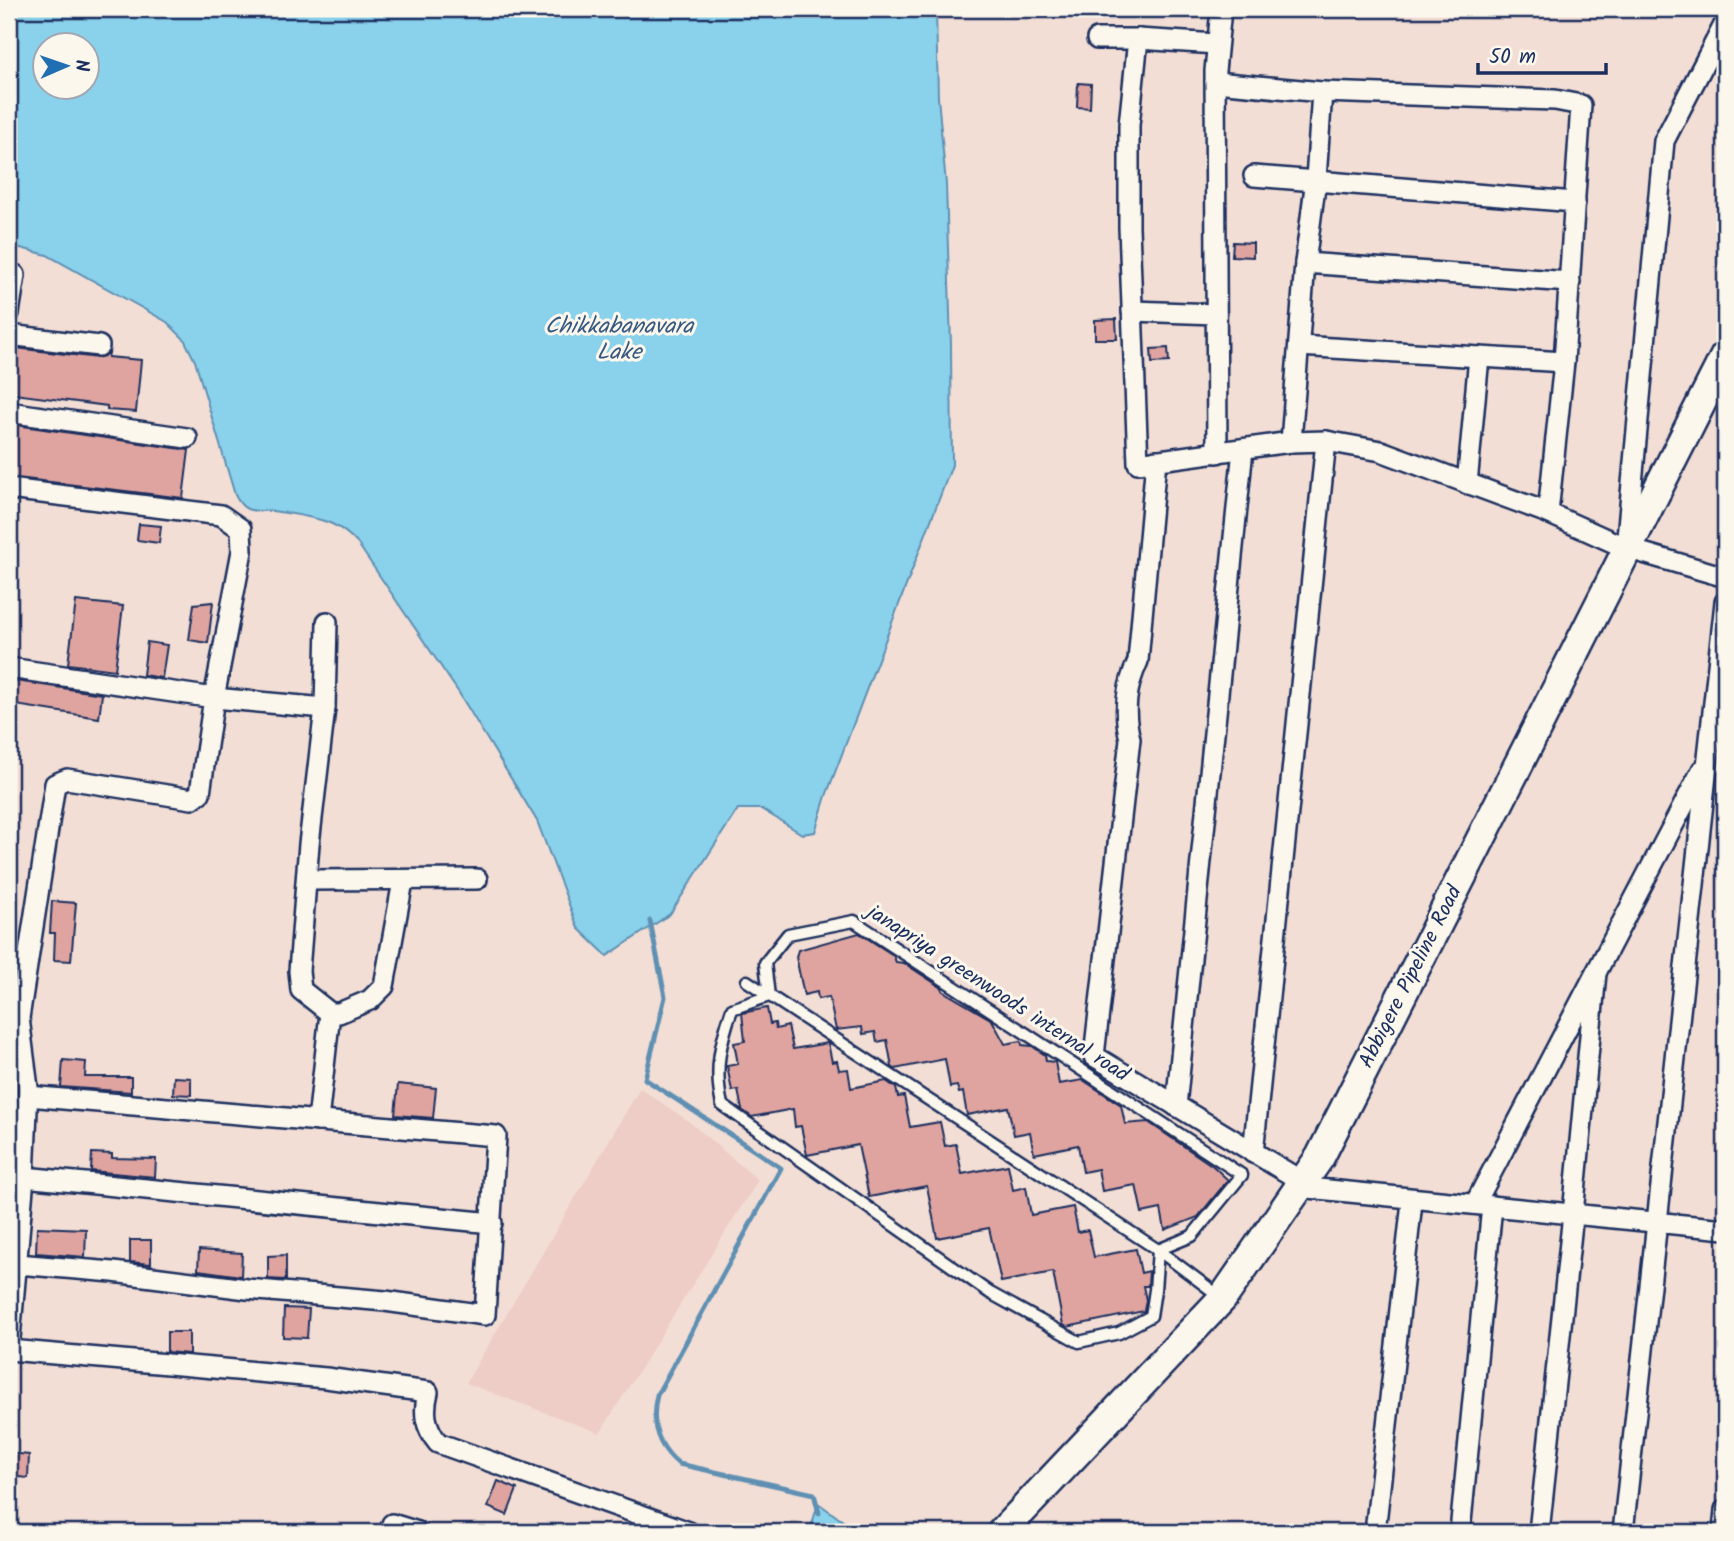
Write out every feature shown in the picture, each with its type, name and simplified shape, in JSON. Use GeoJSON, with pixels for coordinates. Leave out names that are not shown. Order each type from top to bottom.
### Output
{"type":"FeatureCollection","features":[{"type":"Feature","properties":{"kind":"main road","name":"Abbigere Pipeline Road"},"geometry":{"type":"LineString","coordinates":[[1002,1532],[1222,1298],[1320,1157],[1725,356]]}},
{"type":"Feature","properties":{"kind":"street"},"geometry":{"type":"LineString","coordinates":[[1217,453],[1215,82],[1221,9]]}},
{"type":"Feature","properties":{"kind":"street"},"geometry":{"type":"LineString","coordinates":[[1626,548],[1664,141],[1725,23]]}},
{"type":"Feature","properties":{"kind":"street"},"geometry":{"type":"LineString","coordinates":[[1097,39],[1217,44]]}},
{"type":"Feature","properties":{"kind":"street"},"geometry":{"type":"LineString","coordinates":[[1138,39],[1129,125],[1129,228],[1138,463],[1291,442],[1326,441],[1381,451],[1548,513],[1626,548],[1725,578]]}},
{"type":"Feature","properties":{"kind":"street"},"geometry":{"type":"LineString","coordinates":[[1215,82],[1322,92],[1555,100],[1581,105],[1564,362],[1548,513]]}},
{"type":"Feature","properties":{"kind":"street"},"geometry":{"type":"LineString","coordinates":[[1291,442],[1322,92]]}},
{"type":"Feature","properties":{"kind":"street"},"geometry":{"type":"LineString","coordinates":[[1254,176],[1575,202]]}},
{"type":"Feature","properties":{"kind":"street"},"geometry":{"type":"LineString","coordinates":[[1305,263],[1570,282]]}},
{"type":"Feature","properties":{"kind":"street"},"geometry":{"type":"LineString","coordinates":[[9,313],[15,275]]}},
{"type":"Feature","properties":{"kind":"street"},"geometry":{"type":"LineString","coordinates":[[1132,311],[1216,314]]}},
{"type":"Feature","properties":{"kind":"street"},"geometry":{"type":"LineString","coordinates":[[9,335],[99,346]]}},
{"type":"Feature","properties":{"kind":"street"},"geometry":{"type":"LineString","coordinates":[[1299,346],[1564,362]]}},
{"type":"Feature","properties":{"kind":"street"},"geometry":{"type":"LineString","coordinates":[[1467,484],[1479,357]]}},
{"type":"Feature","properties":{"kind":"street"},"geometry":{"type":"LineString","coordinates":[[9,412],[187,438]]}},
{"type":"Feature","properties":{"kind":"street"},"geometry":{"type":"LineString","coordinates":[[1253,1153],[1326,441]]}},
{"type":"Feature","properties":{"kind":"street"},"geometry":{"type":"LineString","coordinates":[[1175,1106],[1244,449]]}},
{"type":"Feature","properties":{"kind":"street"},"geometry":{"type":"LineString","coordinates":[[1156,460],[1138,661],[1127,690],[1126,716],[1130,739],[1094,1056],[1253,1153],[1300,1185],[1725,1229]]}},
{"type":"Feature","properties":{"kind":"street"},"geometry":{"type":"LineString","coordinates":[[9,489],[221,515],[242,529],[242,551],[214,698],[200,793],[192,799],[67,779],[55,784],[14,1018],[28,1096],[9,1350],[326,1378],[428,1392],[425,1403],[428,1430],[439,1443],[689,1532]]}},
{"type":"Feature","properties":{"kind":"street"},"geometry":{"type":"LineString","coordinates":[[1623,1532],[1725,602]]}},
{"type":"Feature","properties":{"kind":"street"},"geometry":{"type":"LineString","coordinates":[[327,622],[325,708],[309,844],[299,971],[301,990],[330,1013],[339,1013],[370,1000],[384,986],[403,881]]}},
{"type":"Feature","properties":{"kind":"street"},"geometry":{"type":"LineString","coordinates":[[9,668],[214,698],[325,708]]}},
{"type":"Feature","properties":{"kind":"street"},"geometry":{"type":"LineString","coordinates":[[1460,1532],[1484,1205],[1596,973],[1708,760]]}},
{"type":"Feature","properties":{"kind":"street"},"geometry":{"type":"LineString","coordinates":[[307,880],[477,879]]}},
{"type":"Feature","properties":{"kind":"street"},"geometry":{"type":"LineString","coordinates":[[1539,1532],[1596,973]]}},
{"type":"Feature","properties":{"kind":"street"},"geometry":{"type":"LineString","coordinates":[[318,1121],[330,1013]]}},
{"type":"Feature","properties":{"kind":"street"},"geometry":{"type":"LineString","coordinates":[[14,1271],[114,1272],[247,1289],[385,1301],[485,1315],[496,1136],[28,1096]]}},
{"type":"Feature","properties":{"kind":"street"},"geometry":{"type":"LineString","coordinates":[[24,1177],[492,1223]]}},
{"type":"Feature","properties":{"kind":"street"},"geometry":{"type":"LineString","coordinates":[[1375,1532],[1412,1202]]}},
{"type":"Feature","properties":{"kind":"street"},"geometry":{"type":"LineString","coordinates":[[1723,1532],[1725,1510]]}},
{"type":"Feature","properties":{"kind":"street"},"geometry":{"type":"LineString","coordinates":[[392,1524],[418,1532]]}},
{"type":"Feature","properties":{"kind":"lane","name":"janapriya greenwoods internal road"},"geometry":{"type":"LineString","coordinates":[[769,996],[765,962],[788,934],[854,921],[1241,1175],[1192,1236],[1157,1250]]}},
{"type":"Feature","properties":{"kind":"lane"},"geometry":{"type":"LineString","coordinates":[[747,981],[1157,1250],[1222,1298]]}},
{"type":"Feature","properties":{"kind":"lane"},"geometry":{"type":"LineString","coordinates":[[769,996],[732,1009],[720,1042],[718,1087],[722,1105],[990,1293],[1079,1342],[1119,1333],[1151,1316],[1157,1250]]}},
{"type":"Feature","properties":{"kind":"shaded area"},"geometry":{"type":"Polygon","coordinates":[[[640,1088],[688,1121],[758,1180],[600,1433],[466,1383],[640,1088]]]}},
{"type":"Feature","properties":{"kind":"water","name":"Chikkabanavara Lake"},"geometry":{"type":"Polygon","coordinates":[[[9,9],[936,9],[938,97],[946,184],[952,465],[826,796],[815,832],[802,834],[761,809],[738,809],[670,914],[607,956],[578,928],[537,821],[459,693],[358,544],[343,530],[326,522],[286,513],[250,510],[242,506],[235,495],[195,361],[184,339],[167,322],[47,255],[9,245],[9,9]]]}},
{"type":"Feature","properties":{"kind":"water"},"geometry":{"type":"Polygon","coordinates":[[[818,1503],[858,1532],[810,1532],[818,1503]]]}},
{"type":"Feature","properties":{"kind":"building"},"geometry":{"type":"Polygon","coordinates":[[[1078,83],[1091,84],[1090,108],[1077,107],[1078,83]]]}},
{"type":"Feature","properties":{"kind":"building"},"geometry":{"type":"Polygon","coordinates":[[[1233,242],[1253,243],[1253,257],[1232,256],[1233,242]]]}},
{"type":"Feature","properties":{"kind":"building"},"geometry":{"type":"Polygon","coordinates":[[[1116,319],[1117,339],[1095,339],[1095,320],[1116,319]]]}},
{"type":"Feature","properties":{"kind":"building"},"geometry":{"type":"Polygon","coordinates":[[[16,348],[98,358],[109,353],[108,357],[141,360],[136,412],[107,410],[107,406],[14,394],[16,348]]]}},
{"type":"Feature","properties":{"kind":"building"},"geometry":{"type":"Polygon","coordinates":[[[1168,348],[1169,362],[1152,363],[1151,349],[1168,348]]]}},
{"type":"Feature","properties":{"kind":"building"},"geometry":{"type":"Polygon","coordinates":[[[9,424],[189,450],[183,498],[9,477],[9,424]]]}},
{"type":"Feature","properties":{"kind":"building"},"geometry":{"type":"Polygon","coordinates":[[[139,524],[161,526],[159,543],[137,540],[139,524]]]}},
{"type":"Feature","properties":{"kind":"building"},"geometry":{"type":"Polygon","coordinates":[[[76,601],[123,606],[115,670],[68,664],[76,601]]]}},
{"type":"Feature","properties":{"kind":"building"},"geometry":{"type":"Polygon","coordinates":[[[213,602],[208,643],[189,640],[194,604],[213,602]]]}},
{"type":"Feature","properties":{"kind":"building"},"geometry":{"type":"Polygon","coordinates":[[[147,642],[167,645],[162,678],[143,675],[147,642]]]}},
{"type":"Feature","properties":{"kind":"building"},"geometry":{"type":"Polygon","coordinates":[[[9,680],[102,694],[99,718],[9,704],[9,680]]]}},
{"type":"Feature","properties":{"kind":"building"},"geometry":{"type":"Polygon","coordinates":[[[52,901],[76,903],[71,961],[54,960],[55,933],[50,933],[52,901]]]}},
{"type":"Feature","properties":{"kind":"building"},"geometry":{"type":"Polygon","coordinates":[[[859,933],[893,955],[896,962],[904,963],[943,991],[992,1020],[1005,1044],[1021,1041],[1022,1045],[1032,1046],[1045,1055],[1046,1061],[1055,1062],[1059,1084],[1083,1080],[1121,1105],[1125,1124],[1148,1122],[1213,1166],[1228,1180],[1198,1217],[1165,1230],[1161,1209],[1142,1213],[1136,1185],[1102,1191],[1098,1169],[1083,1172],[1078,1145],[1034,1154],[1030,1132],[1014,1135],[1008,1107],[967,1115],[963,1092],[959,1093],[957,1086],[950,1087],[945,1059],[895,1069],[892,1067],[887,1040],[877,1042],[875,1032],[863,1034],[862,1027],[836,1030],[829,997],[818,999],[817,992],[804,995],[796,957],[798,950],[859,933]]]}},
{"type":"Feature","properties":{"kind":"building"},"geometry":{"type":"Polygon","coordinates":[[[767,1008],[770,1024],[775,1023],[776,1029],[788,1026],[793,1049],[828,1043],[832,1062],[837,1061],[839,1070],[848,1069],[851,1088],[886,1081],[896,1088],[898,1097],[904,1096],[910,1127],[940,1122],[945,1146],[956,1144],[962,1174],[1008,1165],[1013,1190],[1026,1187],[1031,1215],[1073,1207],[1078,1232],[1088,1230],[1094,1257],[1136,1249],[1141,1273],[1149,1271],[1148,1286],[1143,1286],[1146,1300],[1144,1311],[1067,1327],[1063,1325],[1053,1272],[1001,1282],[989,1228],[937,1238],[927,1186],[869,1197],[858,1145],[807,1155],[801,1126],[795,1127],[793,1109],[752,1117],[742,1110],[738,1090],[732,1091],[727,1066],[738,1064],[734,1043],[745,1041],[742,1013],[767,1008]]]}},
{"type":"Feature","properties":{"kind":"building"},"geometry":{"type":"Polygon","coordinates":[[[63,1060],[86,1062],[85,1077],[131,1077],[131,1092],[61,1087],[63,1060]]]}},
{"type":"Feature","properties":{"kind":"building"},"geometry":{"type":"Polygon","coordinates":[[[174,1077],[191,1078],[191,1095],[173,1094],[174,1077]]]}},
{"type":"Feature","properties":{"kind":"building"},"geometry":{"type":"Polygon","coordinates":[[[398,1084],[436,1088],[433,1118],[395,1115],[398,1084]]]}},
{"type":"Feature","properties":{"kind":"building"},"geometry":{"type":"Polygon","coordinates":[[[92,1153],[112,1154],[112,1158],[156,1159],[155,1177],[91,1171],[92,1153]]]}},
{"type":"Feature","properties":{"kind":"building"},"geometry":{"type":"Polygon","coordinates":[[[37,1227],[86,1229],[85,1257],[36,1253],[37,1227]]]}},
{"type":"Feature","properties":{"kind":"building"},"geometry":{"type":"Polygon","coordinates":[[[130,1240],[151,1240],[151,1264],[130,1262],[130,1240]]]}},
{"type":"Feature","properties":{"kind":"building"},"geometry":{"type":"Polygon","coordinates":[[[199,1250],[242,1253],[241,1276],[198,1270],[199,1250]]]}},
{"type":"Feature","properties":{"kind":"building"},"geometry":{"type":"Polygon","coordinates":[[[286,1255],[286,1280],[268,1279],[268,1256],[286,1255]]]}},
{"type":"Feature","properties":{"kind":"building"},"geometry":{"type":"Polygon","coordinates":[[[284,1308],[309,1309],[307,1338],[283,1337],[284,1308]]]}},
{"type":"Feature","properties":{"kind":"building"},"geometry":{"type":"Polygon","coordinates":[[[167,1332],[189,1332],[189,1354],[167,1352],[167,1332]]]}},
{"type":"Feature","properties":{"kind":"building"},"geometry":{"type":"Polygon","coordinates":[[[9,1453],[29,1455],[28,1478],[9,1476],[9,1453]]]}},
{"type":"Feature","properties":{"kind":"building"},"geometry":{"type":"Polygon","coordinates":[[[498,1481],[517,1489],[507,1515],[488,1507],[498,1481]]]}},
{"type":"Feature","properties":{"kind":"waterway"},"geometry":{"type":"LineString","coordinates":[[650,921],[665,997],[645,1079],[781,1168],[657,1395],[654,1415],[657,1433],[665,1450],[679,1464],[814,1494],[819,1513]]}}]}
